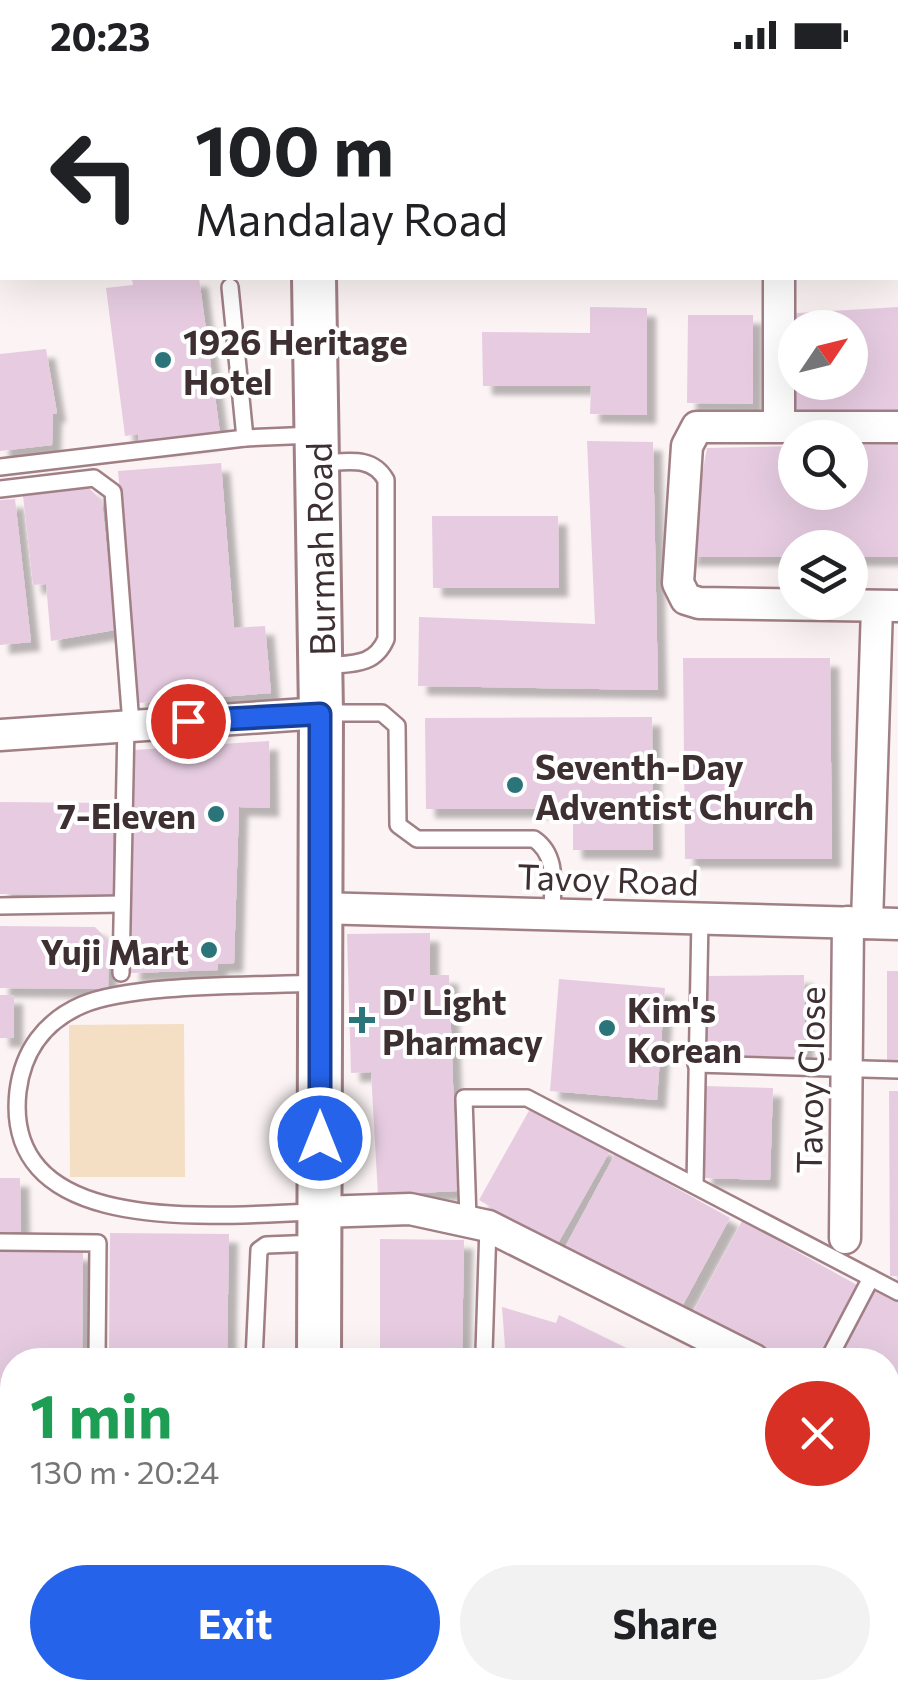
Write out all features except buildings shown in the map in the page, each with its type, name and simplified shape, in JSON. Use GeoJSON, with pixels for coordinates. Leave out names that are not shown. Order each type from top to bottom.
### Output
{"type":"FeatureCollection","features":[{"type":"Feature","properties":{"kind":"main road","name":"Burmah Road"},"geometry":{"type":"LineString","coordinates":[[314,280],[320,666],[319,1348]]}},
{"type":"Feature","properties":{"kind":"street"},"geometry":{"type":"LineString","coordinates":[[779,280],[779,420]]}},
{"type":"Feature","properties":{"kind":"street","name":"Tavoy Close"},"geometry":{"type":"LineString","coordinates":[[778,425],[697,427],[687,446],[678,583],[686,600],[887,607],[846,1070],[845,1238]]}},
{"type":"Feature","properties":{"kind":"street","name":"Tavoy Close"},"geometry":{"type":"LineString","coordinates":[[868,426],[898,427]]}},
{"type":"Feature","properties":{"kind":"street"},"geometry":{"type":"LineString","coordinates":[[0,735],[320,714]]}},
{"type":"Feature","properties":{"kind":"street","name":"Tavoy Road"},"geometry":{"type":"LineString","coordinates":[[317,908],[898,924]]}},
{"type":"Feature","properties":{"kind":"street"},"geometry":{"type":"LineString","coordinates":[[320,1228],[410,1209],[478,1222],[730,1348]]}},
{"type":"Feature","properties":{"kind":"lane"},"geometry":{"type":"LineString","coordinates":[[230,287],[245,438]]}},
{"type":"Feature","properties":{"kind":"lane"},"geometry":{"type":"LineString","coordinates":[[0,467],[245,438],[318,449],[380,468],[386,480],[386,639],[380,653],[368,662],[320,666]]}},
{"type":"Feature","properties":{"kind":"lane"},"geometry":{"type":"LineString","coordinates":[[0,489],[94,478],[113,492],[128,724],[121,972]]}},
{"type":"Feature","properties":{"kind":"lane"},"geometry":{"type":"LineString","coordinates":[[320,714],[382,713],[397,726],[398,825],[407,835],[417,839],[534,839],[545,846],[552,855],[552,914]]}},
{"type":"Feature","properties":{"kind":"lane"},"geometry":{"type":"LineString","coordinates":[[0,906],[122,904]]}},
{"type":"Feature","properties":{"kind":"lane"},"geometry":{"type":"LineString","coordinates":[[695,1185],[700,918]]}},
{"type":"Feature","properties":{"kind":"lane"},"geometry":{"type":"LineString","coordinates":[[317,983],[118,995],[83,1004],[48,1024],[21,1066],[16,1113],[30,1160],[72,1196],[130,1212],[320,1228]]}},
{"type":"Feature","properties":{"kind":"lane"},"geometry":{"type":"LineString","coordinates":[[696,1064],[898,1070]]}},
{"type":"Feature","properties":{"kind":"lane"},"geometry":{"type":"LineString","coordinates":[[484,1348],[478,1222],[464,1098],[527,1098],[898,1292]]}},
{"type":"Feature","properties":{"kind":"lane"},"geometry":{"type":"LineString","coordinates":[[255,1348],[259,1250],[320,1228]]}},
{"type":"Feature","properties":{"kind":"lane"},"geometry":{"type":"LineString","coordinates":[[0,1242],[98,1243],[97,1348]]}},
{"type":"Feature","properties":{"kind":"lane"},"geometry":{"type":"LineString","coordinates":[[834,1348],[871,1278]]}},
{"type":"Feature","properties":{"kind":"shaded area"},"geometry":{"type":"Polygon","coordinates":[[[184,1024],[185,1177],[70,1177],[69,1025],[184,1024]]]}},
{"type":"Feature","properties":{"kind":"place","name":"1926 Heritage Hotel"},"geometry":{"type":"Point","coordinates":[163,360]}},
{"type":"Feature","properties":{"kind":"place","name":"Seventh-Day Adventist Church"},"geometry":{"type":"Point","coordinates":[515,785]}},
{"type":"Feature","properties":{"kind":"place","name":"7-Eleven"},"geometry":{"type":"Point","coordinates":[216,814]}},
{"type":"Feature","properties":{"kind":"place","name":"Yuji Mart"},"geometry":{"type":"Point","coordinates":[209,950]}},
{"type":"Feature","properties":{"kind":"place","name":"D' Light Pharmacy"},"geometry":{"type":"Point","coordinates":[362,1020]}},
{"type":"Feature","properties":{"kind":"place","name":"Kim's Korean"},"geometry":{"type":"Point","coordinates":[607,1028]}},
{"type":"Feature","properties":{"kind":"route"},"geometry":{"type":"LineString","coordinates":[[188,721],[320,714],[320,1138]]}}]}
